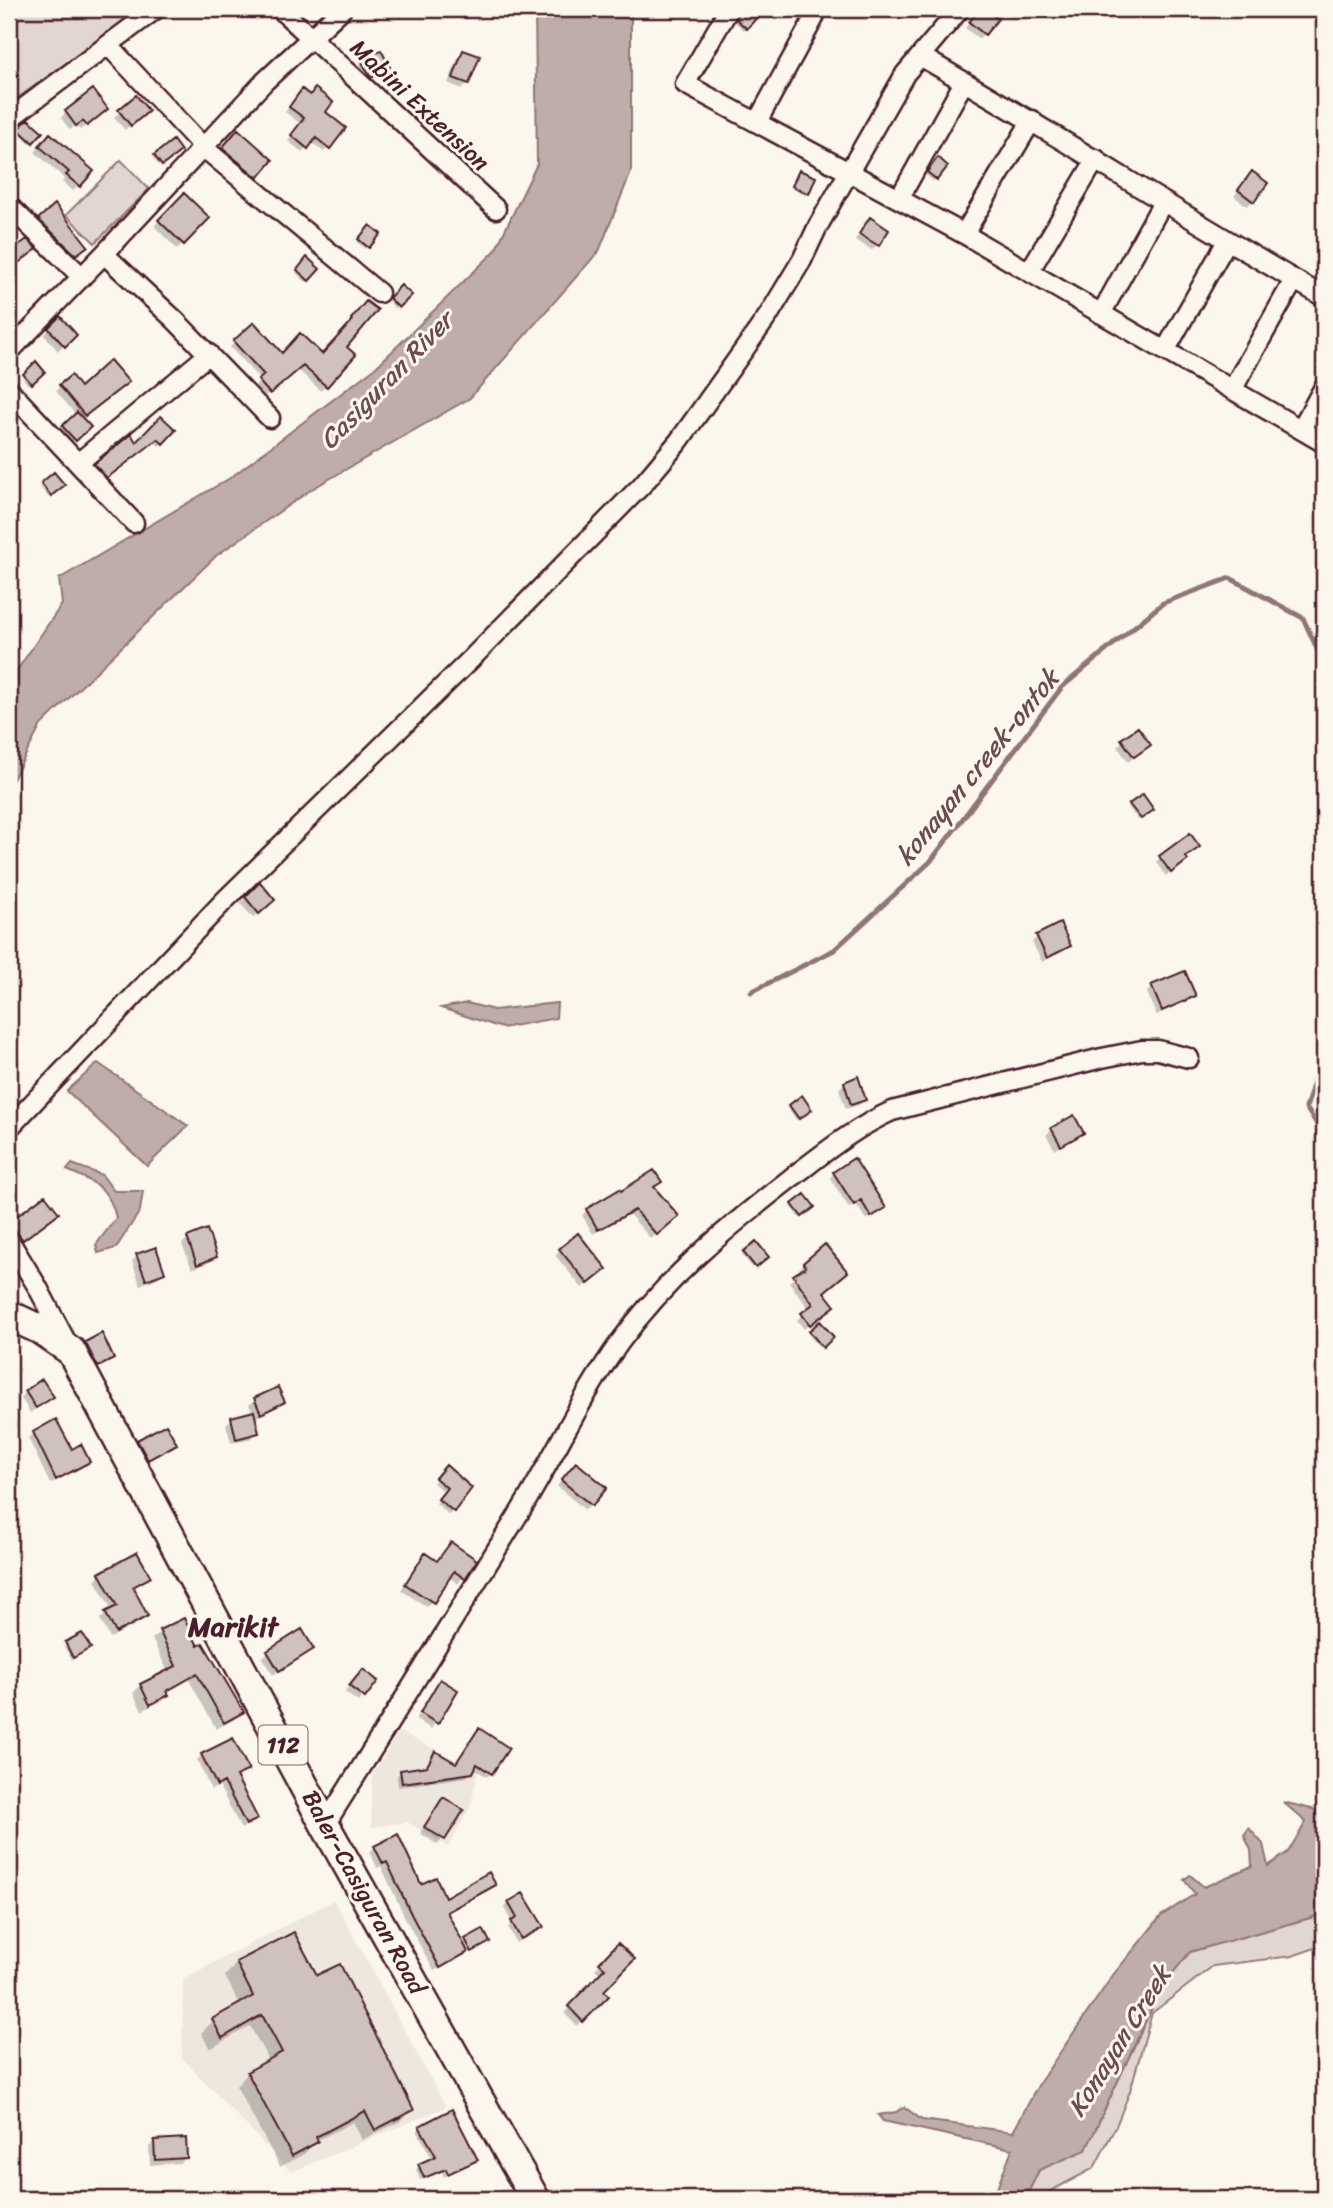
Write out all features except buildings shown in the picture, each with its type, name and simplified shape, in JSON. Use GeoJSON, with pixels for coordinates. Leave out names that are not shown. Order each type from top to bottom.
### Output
{"type":"FeatureCollection","features":[{"type":"Feature","properties":{"kind":"main road","name":"Baler-Casiguran Road"},"geometry":{"type":"LineString","coordinates":[[9,1315],[39,1329],[71,1352],[326,1825],[535,2199]]}},
{"type":"Feature","properties":{"kind":"street"},"geometry":{"type":"LineString","coordinates":[[9,119],[156,9]]}},
{"type":"Feature","properties":{"kind":"street","name":"Mabini Extension"},"geometry":{"type":"LineString","coordinates":[[280,9],[496,209]]}},
{"type":"Feature","properties":{"kind":"street"},"geometry":{"type":"LineString","coordinates":[[9,352],[264,82],[342,9]]}},
{"type":"Feature","properties":{"kind":"street"},"geometry":{"type":"LineString","coordinates":[[729,9],[685,84],[964,234],[1324,443]]}},
{"type":"Feature","properties":{"kind":"street"},"geometry":{"type":"LineString","coordinates":[[9,1128],[224,901],[470,660],[643,484],[679,441],[768,316],[905,74],[960,9]]}},
{"type":"Feature","properties":{"kind":"street"},"geometry":{"type":"LineString","coordinates":[[757,122],[814,18]]}},
{"type":"Feature","properties":{"kind":"street"},"geometry":{"type":"LineString","coordinates":[[108,45],[204,148],[379,293]]}},
{"type":"Feature","properties":{"kind":"street"},"geometry":{"type":"LineString","coordinates":[[920,56],[1032,120],[1227,241],[1324,297]]}},
{"type":"Feature","properties":{"kind":"street"},"geometry":{"type":"LineString","coordinates":[[899,198],[964,82]]}},
{"type":"Feature","properties":{"kind":"street"},"geometry":{"type":"LineString","coordinates":[[964,234],[1032,120]]}},
{"type":"Feature","properties":{"kind":"street"},"geometry":{"type":"LineString","coordinates":[[1029,272],[1096,159]]}},
{"type":"Feature","properties":{"kind":"street"},"geometry":{"type":"LineString","coordinates":[[1101,314],[1163,202]]}},
{"type":"Feature","properties":{"kind":"street"},"geometry":{"type":"LineString","coordinates":[[9,206],[82,277]]}},
{"type":"Feature","properties":{"kind":"street"},"geometry":{"type":"LineString","coordinates":[[1165,351],[1227,241]]}},
{"type":"Feature","properties":{"kind":"street"},"geometry":{"type":"LineString","coordinates":[[104,254],[270,418]]}},
{"type":"Feature","properties":{"kind":"street"},"geometry":{"type":"LineString","coordinates":[[1232,390],[1294,280]]}},
{"type":"Feature","properties":{"kind":"street"},"geometry":{"type":"LineString","coordinates":[[78,463],[209,355]]}},
{"type":"Feature","properties":{"kind":"street"},"geometry":{"type":"LineString","coordinates":[[1301,429],[1324,387]]}},
{"type":"Feature","properties":{"kind":"street"},"geometry":{"type":"LineString","coordinates":[[9,390],[134,523]]}},
{"type":"Feature","properties":{"kind":"street"},"geometry":{"type":"LineString","coordinates":[[326,1825],[545,1472],[602,1369],[646,1308],[710,1243],[835,1144],[870,1121],[892,1111],[1123,1054],[1158,1050],[1189,1058]]}},
{"type":"Feature","properties":{"kind":"street"},"geometry":{"type":"LineString","coordinates":[[9,1240],[37,1286],[71,1352]]}},
{"type":"Feature","properties":{"kind":"shaded area"},"geometry":{"type":"Polygon","coordinates":[[[9,9],[142,9],[9,104],[9,9]]]}},
{"type":"Feature","properties":{"kind":"shaded area"},"geometry":{"type":"Polygon","coordinates":[[[121,160],[149,189],[95,243],[66,215],[121,160]]]}},
{"type":"Feature","properties":{"kind":"shaded area"},"geometry":{"type":"Polygon","coordinates":[[[399,1731],[478,1772],[470,1808],[448,1847],[407,1822],[372,1827],[373,1774],[399,1731]]]}},
{"type":"Feature","properties":{"kind":"shaded area"},"geometry":{"type":"Polygon","coordinates":[[[334,1900],[446,2107],[291,2172],[182,2058],[183,1979],[334,1900]]]}},
{"type":"Feature","properties":{"kind":"shaded area"},"geometry":{"type":"Polygon","coordinates":[[[1324,1908],[1324,1945],[1292,1956],[1213,1966],[1152,2013],[1130,2091],[1116,2126],[1094,2168],[1049,2192],[1048,2199],[1025,2199],[1039,2170],[1086,2149],[1162,1986],[1190,1951],[1317,1916],[1324,1908]]]}},
{"type":"Feature","properties":{"kind":"water","name":"Casiguran River"},"geometry":{"type":"Polygon","coordinates":[[[535,9],[631,9],[631,172],[599,251],[470,398],[312,489],[217,555],[41,725],[9,787],[9,682],[62,604],[59,579],[230,478],[376,367],[495,251],[537,164],[535,9]]]}},
{"type":"Feature","properties":{"kind":"water"},"geometry":{"type":"Polygon","coordinates":[[[467,1003],[494,1010],[557,1003],[556,1018],[502,1028],[441,1008],[467,1003]]]}},
{"type":"Feature","properties":{"kind":"water"},"geometry":{"type":"Polygon","coordinates":[[[98,1063],[188,1126],[147,1166],[67,1091],[98,1063]]]}},
{"type":"Feature","properties":{"kind":"water"},"geometry":{"type":"Polygon","coordinates":[[[72,1164],[102,1175],[114,1191],[143,1191],[140,1211],[116,1248],[98,1253],[96,1245],[116,1218],[109,1199],[99,1187],[67,1170],[72,1164]]]}},
{"type":"Feature","properties":{"kind":"water","name":"Konayan Creek"},"geometry":{"type":"Polygon","coordinates":[[[1283,1802],[1324,1812],[1324,1908],[1317,1916],[1190,1952],[1162,1986],[1086,2150],[1039,2170],[1025,2199],[993,2199],[1012,2149],[883,2121],[878,2115],[896,2112],[904,2107],[922,2120],[1013,2132],[1040,2082],[1113,1975],[1161,1916],[1195,1894],[1184,1880],[1190,1875],[1204,1887],[1252,1866],[1251,1850],[1244,1835],[1249,1828],[1263,1844],[1268,1866],[1288,1852],[1306,1822],[1283,1802]]]}},
{"type":"Feature","properties":{"kind":"waterway","name":"konayan creek-ontok"},"geometry":{"type":"LineString","coordinates":[[751,992],[834,950],[930,862],[1062,687],[1163,603],[1230,578],[1303,618],[1324,664]]}},
{"type":"Feature","properties":{"kind":"waterway","name":"konayan creek-ontok"},"geometry":{"type":"LineString","coordinates":[[1324,1049],[1306,1108],[1324,1134]]}},
{"type":"Feature","properties":{"kind":"district","name":"Marikit"},"geometry":{"type":"Point","coordinates":[233,1626]}}]}
